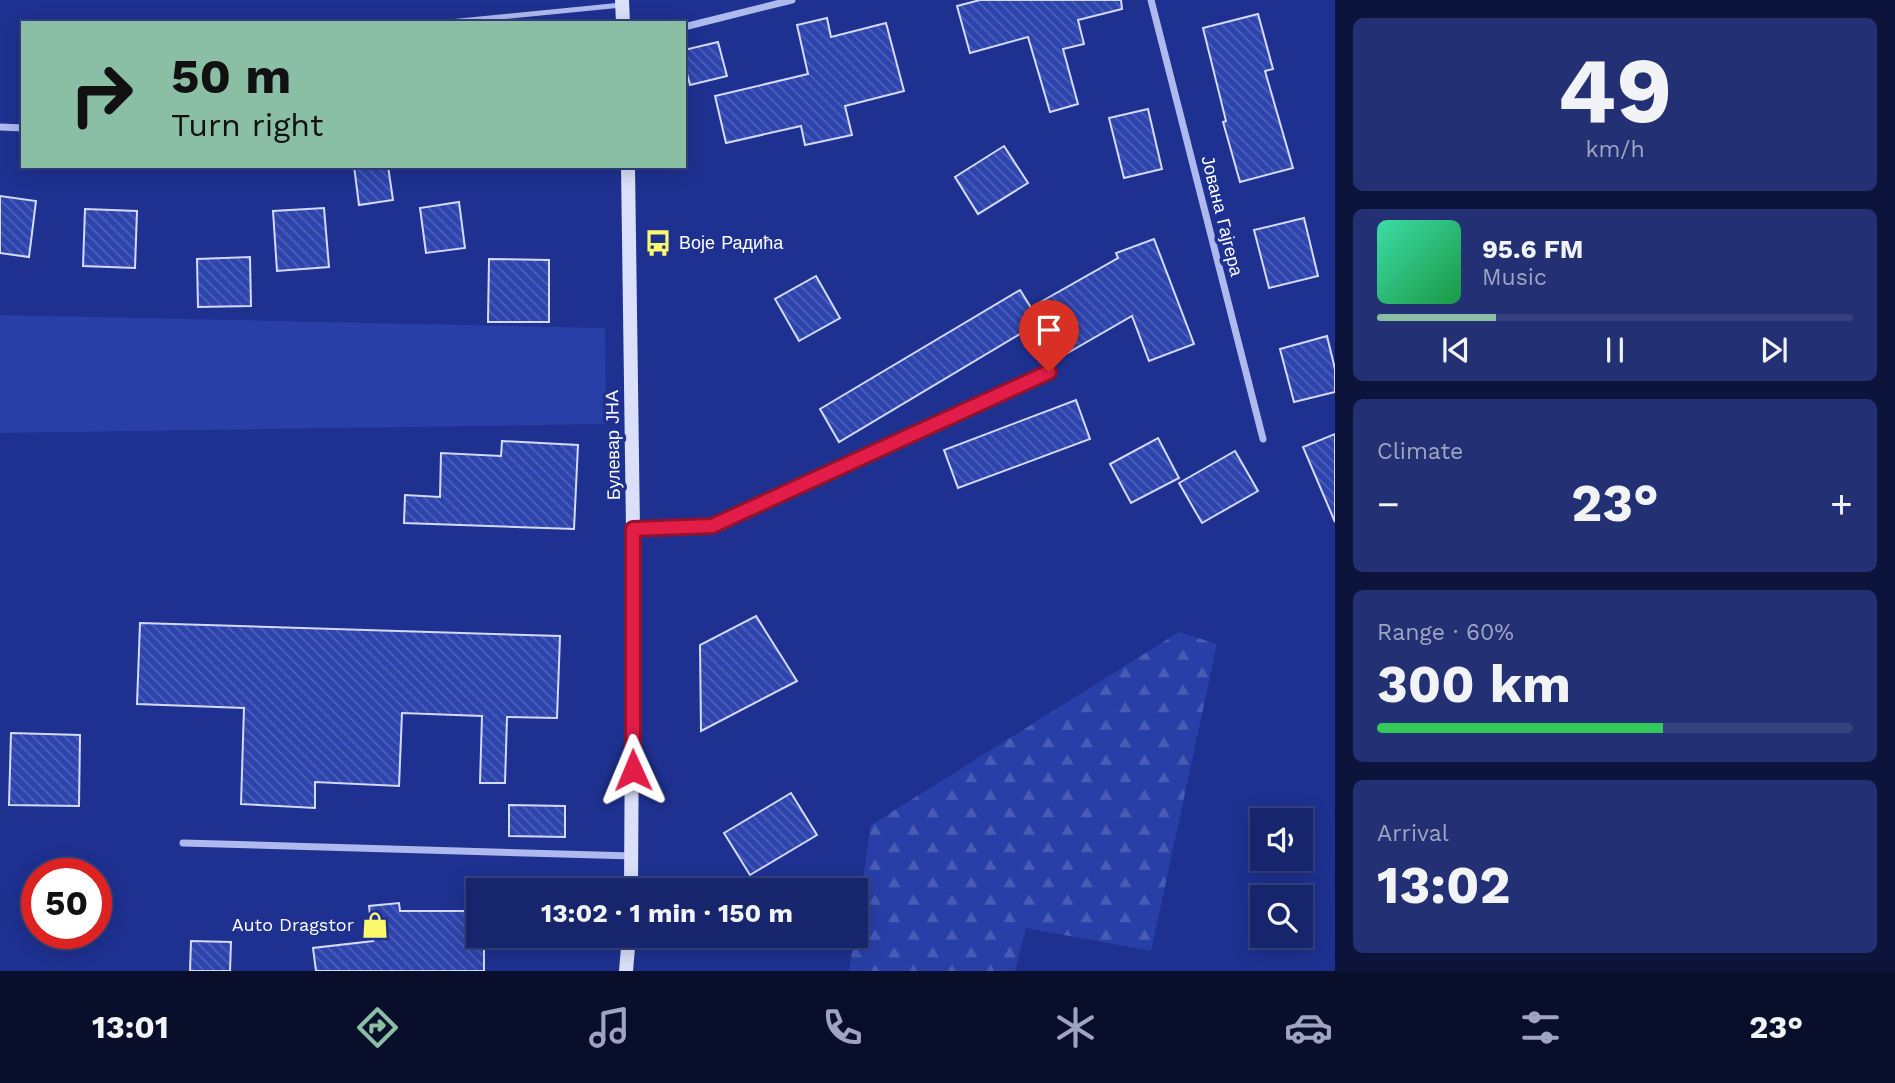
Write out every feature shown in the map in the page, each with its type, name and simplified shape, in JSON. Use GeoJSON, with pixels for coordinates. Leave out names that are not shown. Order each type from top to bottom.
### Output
{"type":"FeatureCollection","features":[{"type":"Feature","properties":{"kind":"main road"},"geometry":{"type":"LineString","coordinates":[[622,3],[623,21]]}},
{"type":"Feature","properties":{"kind":"main road","name":"Булевар ЈНА"},"geometry":{"type":"LineString","coordinates":[[628,168],[633,529],[632,878]]}},
{"type":"Feature","properties":{"kind":"main road"},"geometry":{"type":"LineString","coordinates":[[626,971],[628,948]]}},
{"type":"Feature","properties":{"kind":"street"},"geometry":{"type":"LineString","coordinates":[[686,26],[792,0]]}},
{"type":"Feature","properties":{"kind":"street","name":"Јована Гајгера"},"geometry":{"type":"LineString","coordinates":[[1150,0],[1263,439]]}},
{"type":"Feature","properties":{"kind":"street"},"geometry":{"type":"LineString","coordinates":[[0,127],[21,128]]}},
{"type":"Feature","properties":{"kind":"street"},"geometry":{"type":"LineString","coordinates":[[183,843],[633,856]]}},
{"type":"Feature","properties":{"kind":"lane"},"geometry":{"type":"LineString","coordinates":[[457,21],[622,3]]}},
{"type":"Feature","properties":{"kind":"lane"},"geometry":{"type":"LineString","coordinates":[[633,529],[712,526],[1049,372]]}},
{"type":"Feature","properties":{"kind":"green space"},"geometry":{"type":"Polygon","coordinates":[[[0,315],[605,328],[606,424],[0,433],[0,315]]]}},
{"type":"Feature","properties":{"kind":"green space"},"geometry":{"type":"Polygon","coordinates":[[[1179,632],[1217,644],[1151,951],[1026,928],[1015,971],[849,971],[852,948],[868,948],[868,878],[863,878],[871,825],[1179,632]]]}},
{"type":"Feature","properties":{"kind":"building"},"geometry":{"type":"Polygon","coordinates":[[[980,0],[1121,0],[1122,9],[1078,20],[1084,44],[1063,49],[1078,104],[1050,112],[1028,37],[970,53],[957,6],[980,0]]]}},
{"type":"Feature","properties":{"kind":"building"},"geometry":{"type":"Polygon","coordinates":[[[1258,14],[1273,69],[1265,71],[1293,168],[1240,182],[1223,122],[1226,121],[1203,28],[1258,14]]]}},
{"type":"Feature","properties":{"kind":"building"},"geometry":{"type":"Polygon","coordinates":[[[827,18],[831,37],[886,23],[904,91],[845,106],[852,135],[805,145],[801,126],[726,143],[715,96],[808,74],[797,25],[827,18]]]}},
{"type":"Feature","properties":{"kind":"building"},"geometry":{"type":"Polygon","coordinates":[[[718,42],[727,76],[690,85],[686,70],[686,50],[718,42]]]}},
{"type":"Feature","properties":{"kind":"building"},"geometry":{"type":"Polygon","coordinates":[[[1148,109],[1162,169],[1124,178],[1109,118],[1148,109]]]}},
{"type":"Feature","properties":{"kind":"building"},"geometry":{"type":"Polygon","coordinates":[[[1004,146],[1028,183],[978,214],[955,177],[1004,146]]]}},
{"type":"Feature","properties":{"kind":"building"},"geometry":{"type":"Polygon","coordinates":[[[354,168],[388,168],[393,200],[359,205],[354,168]]]}},
{"type":"Feature","properties":{"kind":"building"},"geometry":{"type":"Polygon","coordinates":[[[0,196],[36,201],[29,257],[0,253],[0,196]]]}},
{"type":"Feature","properties":{"kind":"building"},"geometry":{"type":"Polygon","coordinates":[[[459,202],[465,248],[426,253],[420,208],[459,202]]]}},
{"type":"Feature","properties":{"kind":"building"},"geometry":{"type":"Polygon","coordinates":[[[324,208],[329,267],[277,271],[273,211],[324,208]]]}},
{"type":"Feature","properties":{"kind":"building"},"geometry":{"type":"Polygon","coordinates":[[[85,209],[137,211],[135,268],[83,266],[85,209]]]}},
{"type":"Feature","properties":{"kind":"building"},"geometry":{"type":"Polygon","coordinates":[[[1304,218],[1318,276],[1269,288],[1254,230],[1304,218]]]}},
{"type":"Feature","properties":{"kind":"building"},"geometry":{"type":"Polygon","coordinates":[[[1154,239],[1194,344],[1149,361],[1132,316],[1066,354],[1037,304],[1118,258],[1116,253],[1154,239]]]}},
{"type":"Feature","properties":{"kind":"building"},"geometry":{"type":"Polygon","coordinates":[[[250,257],[251,306],[198,307],[197,259],[250,257]]]}},
{"type":"Feature","properties":{"kind":"building"},"geometry":{"type":"Polygon","coordinates":[[[489,259],[549,260],[549,322],[488,322],[489,259]]]}},
{"type":"Feature","properties":{"kind":"building"},"geometry":{"type":"Polygon","coordinates":[[[816,276],[840,318],[799,341],[775,299],[816,276]]]}},
{"type":"Feature","properties":{"kind":"building"},"geometry":{"type":"Polygon","coordinates":[[[1020,290],[1040,322],[839,442],[820,409],[1020,290]]]}},
{"type":"Feature","properties":{"kind":"building"},"geometry":{"type":"Polygon","coordinates":[[[1327,336],[1335,369],[1335,392],[1294,402],[1280,349],[1327,336]]]}},
{"type":"Feature","properties":{"kind":"building"},"geometry":{"type":"Polygon","coordinates":[[[1076,400],[1090,439],[958,488],[944,450],[1076,400]]]}},
{"type":"Feature","properties":{"kind":"building"},"geometry":{"type":"Polygon","coordinates":[[[1335,434],[1335,522],[1303,447],[1335,434]]]}},
{"type":"Feature","properties":{"kind":"building"},"geometry":{"type":"Polygon","coordinates":[[[1158,438],[1179,478],[1131,503],[1110,464],[1158,438]]]}},
{"type":"Feature","properties":{"kind":"building"},"geometry":{"type":"Polygon","coordinates":[[[502,441],[578,445],[574,529],[404,523],[405,495],[440,497],[441,453],[501,456],[502,441]]]}},
{"type":"Feature","properties":{"kind":"building"},"geometry":{"type":"Polygon","coordinates":[[[1235,451],[1258,491],[1202,523],[1179,483],[1235,451]]]}},
{"type":"Feature","properties":{"kind":"building"},"geometry":{"type":"Polygon","coordinates":[[[756,616],[797,681],[701,731],[700,645],[756,616]]]}},
{"type":"Feature","properties":{"kind":"building"},"geometry":{"type":"Polygon","coordinates":[[[140,623],[560,636],[557,718],[507,717],[505,783],[480,783],[482,716],[402,713],[399,786],[315,782],[315,808],[241,804],[244,708],[137,704],[140,623]]]}},
{"type":"Feature","properties":{"kind":"building"},"geometry":{"type":"Polygon","coordinates":[[[11,733],[80,735],[79,806],[9,805],[11,733]]]}},
{"type":"Feature","properties":{"kind":"building"},"geometry":{"type":"Polygon","coordinates":[[[791,793],[817,835],[750,875],[724,833],[791,793]]]}},
{"type":"Feature","properties":{"kind":"building"},"geometry":{"type":"Polygon","coordinates":[[[509,805],[565,806],[565,837],[509,836],[509,805]]]}},
{"type":"Feature","properties":{"kind":"building"},"geometry":{"type":"Polygon","coordinates":[[[399,903],[400,911],[466,911],[466,948],[484,948],[484,971],[316,971],[313,948],[373,941],[369,906],[399,903]]]}},
{"type":"Feature","properties":{"kind":"building"},"geometry":{"type":"Polygon","coordinates":[[[191,941],[231,942],[230,971],[190,971],[191,941]]]}},
{"type":"Feature","properties":{"kind":"place","name":"Воје Радића"},"geometry":{"type":"Point","coordinates":[658,243]}},
{"type":"Feature","properties":{"kind":"place","name":"Auto Dragstor"},"geometry":{"type":"Point","coordinates":[375,925]}},
{"type":"Feature","properties":{"kind":"route"},"geometry":{"type":"LineString","coordinates":[[633,770],[633,529],[712,526],[1049,372]]}}]}
